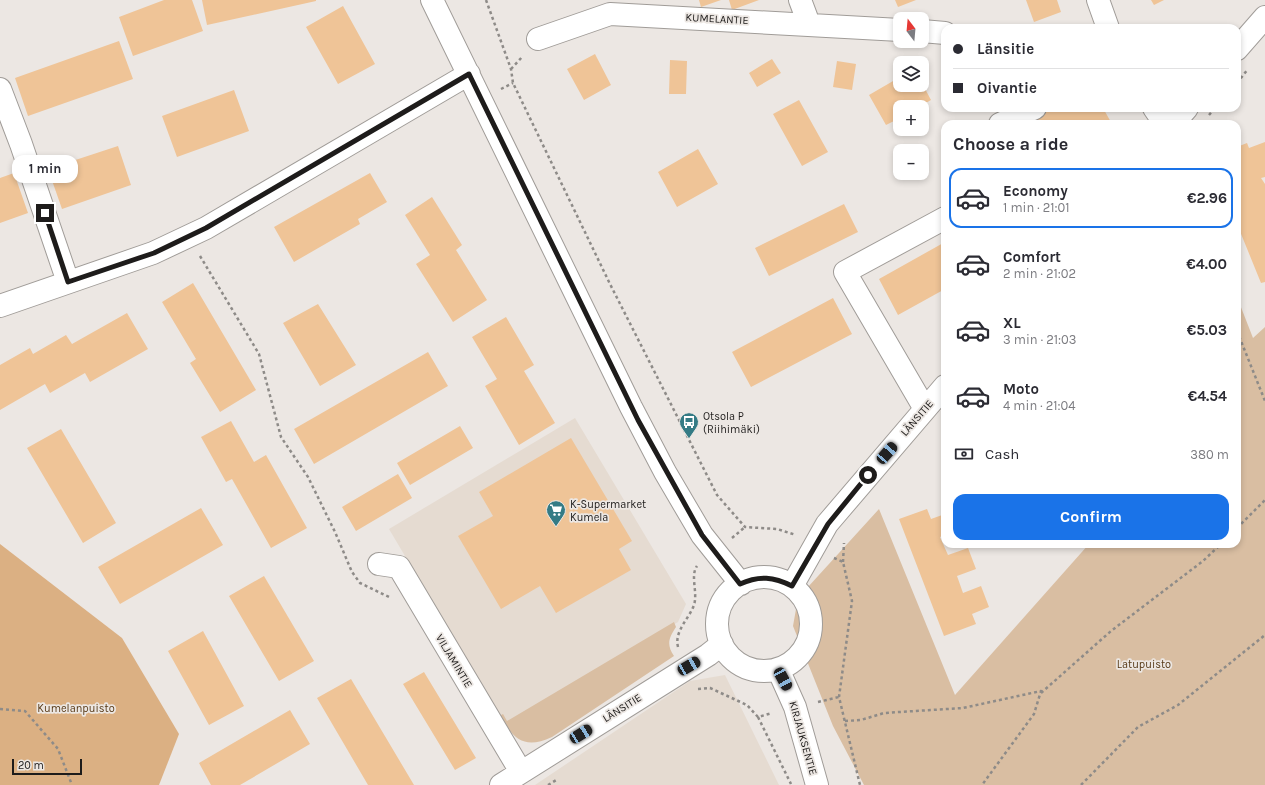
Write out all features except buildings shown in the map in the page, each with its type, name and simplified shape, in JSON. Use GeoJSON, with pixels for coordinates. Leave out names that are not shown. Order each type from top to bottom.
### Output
{"type":"FeatureCollection","features":[{"type":"Feature","properties":{"kind":"street"},"geometry":{"type":"LineString","coordinates":[[432,0],[638,420],[702,535],[740,584]]}},
{"type":"Feature","properties":{"kind":"street"},"geometry":{"type":"LineString","coordinates":[[800,0],[809,24]]}},
{"type":"Feature","properties":{"kind":"street"},"geometry":{"type":"LineString","coordinates":[[1098,0],[1107,24]]}},
{"type":"Feature","properties":{"kind":"street","name":"KUMELANTIE"},"geometry":{"type":"LineString","coordinates":[[538,39],[610,14],[893,30]]}},
{"type":"Feature","properties":{"kind":"street"},"geometry":{"type":"LineString","coordinates":[[1241,45],[1265,17]]}},
{"type":"Feature","properties":{"kind":"street"},"geometry":{"type":"LineString","coordinates":[[929,32],[941,33]]}},
{"type":"Feature","properties":{"kind":"street"},"geometry":{"type":"LineString","coordinates":[[0,306],[154,253],[206,228],[469,74]]}},
{"type":"Feature","properties":{"kind":"street"},"geometry":{"type":"LineString","coordinates":[[0,89],[21,144],[68,282]]}},
{"type":"Feature","properties":{"kind":"street"},"geometry":{"type":"LineString","coordinates":[[1009,120],[1026,112]]}},
{"type":"Feature","properties":{"kind":"street"},"geometry":{"type":"LineString","coordinates":[[1176,120],[1184,112]]}},
{"type":"Feature","properties":{"kind":"street"},"geometry":{"type":"LineString","coordinates":[[925,409],[845,272],[941,220]]}},
{"type":"Feature","properties":{"kind":"street","name":"LÄNSITIE"},"geometry":{"type":"LineString","coordinates":[[792,586],[813,547],[828,524],[941,391]]}},
{"type":"Feature","properties":{"kind":"street","name":"VILJAMINTIE"},"geometry":{"type":"LineString","coordinates":[[379,564],[399,567],[521,772]]}},
{"type":"Feature","properties":{"kind":"street"},"geometry":{"type":"LineString","coordinates":[[765,577],[779,579],[792,586],[803,597],[809,610],[812,624],[809,639],[802,652],[791,663],[778,669],[763,671],[749,669],[736,662],[725,651],[719,638],[717,623],[720,608],[726,596],[740,584],[750,579],[765,577]]}},
{"type":"Feature","properties":{"kind":"street","name":"LÄNSITIE"},"geometry":{"type":"LineString","coordinates":[[501,785],[708,655],[722,644]]}},
{"type":"Feature","properties":{"kind":"street","name":"KIRJAUKSENTIE"},"geometry":{"type":"LineString","coordinates":[[778,669],[796,707],[817,785]]}},
{"type":"Feature","properties":{"kind":"path"},"geometry":{"type":"LineString","coordinates":[[486,0],[511,69],[513,83],[516,90],[610,284],[716,495],[746,527],[777,529],[794,534],[813,547],[844,562],[852,601],[839,697],[860,785]]}},
{"type":"Feature","properties":{"kind":"path"},"geometry":{"type":"LineString","coordinates":[[188,236],[260,354],[281,437],[308,477],[335,532],[352,572],[360,583],[388,597],[392,601]]}},
{"type":"Feature","properties":{"kind":"path"},"geometry":{"type":"LineString","coordinates":[[1241,341],[1265,401]]}},
{"type":"Feature","properties":{"kind":"path"},"geometry":{"type":"LineString","coordinates":[[1241,524],[1265,500]]}},
{"type":"Feature","properties":{"kind":"path"},"geometry":{"type":"LineString","coordinates":[[845,721],[861,720],[884,714],[963,708],[1041,693],[1111,632],[1203,561],[1217,548]]}},
{"type":"Feature","properties":{"kind":"path"},"geometry":{"type":"LineString","coordinates":[[1081,785],[1138,727],[1178,706],[1265,635]]}},
{"type":"Feature","properties":{"kind":"path"},"geometry":{"type":"LineString","coordinates":[[691,691],[710,688],[747,705],[758,717],[792,785]]}},
{"type":"Feature","properties":{"kind":"path"},"geometry":{"type":"LineString","coordinates":[[982,785],[1034,714],[1041,693]]}},
{"type":"Feature","properties":{"kind":"path"},"geometry":{"type":"LineString","coordinates":[[758,717],[839,697]]}},
{"type":"Feature","properties":{"kind":"path"},"geometry":{"type":"LineString","coordinates":[[0,709],[26,710],[58,749],[72,785]]}},
{"type":"Feature","properties":{"kind":"shaded area"},"geometry":{"type":"Polygon","coordinates":[[[575,418],[686,604],[678,622],[505,725],[389,529],[575,418]]]}},
{"type":"Feature","properties":{"kind":"shaded area"},"geometry":{"type":"Polygon","coordinates":[[[725,675],[779,785],[535,785],[690,681],[725,675]]]}},
{"type":"Feature","properties":{"kind":"green space","name":"Latupuisto"},"geometry":{"type":"Polygon","coordinates":[[[1241,307],[1253,338],[1265,327],[1265,785],[864,785],[833,726],[793,626],[798,598],[879,509],[955,695],[1085,548],[1241,548],[1241,307]]]}},
{"type":"Feature","properties":{"kind":"green space","name":"Kumelanpuisto"},"geometry":{"type":"Polygon","coordinates":[[[0,544],[122,638],[179,734],[159,785],[0,785],[0,544]]]}},
{"type":"Feature","properties":{"kind":"green space"},"geometry":{"type":"Polygon","coordinates":[[[674,622],[676,627],[670,638],[669,644],[674,656],[552,737],[534,742],[521,740],[510,731],[499,716],[503,714],[507,721],[674,622]]]}},
{"type":"Feature","properties":{"kind":"place","name":"Otsola P (Riihimäki)"},"geometry":{"type":"Point","coordinates":[689,439]}},
{"type":"Feature","properties":{"kind":"place","name":"K-Supermarket Kumela"},"geometry":{"type":"Point","coordinates":[556,527]}},
{"type":"Feature","properties":{"kind":"route"},"geometry":{"type":"LineString","coordinates":[[45,213],[68,282],[154,253],[206,228],[469,74],[624,393],[665,472],[702,535],[740,584],[750,579],[765,577],[779,579],[792,586],[813,547],[828,524],[868,475]]}}]}
